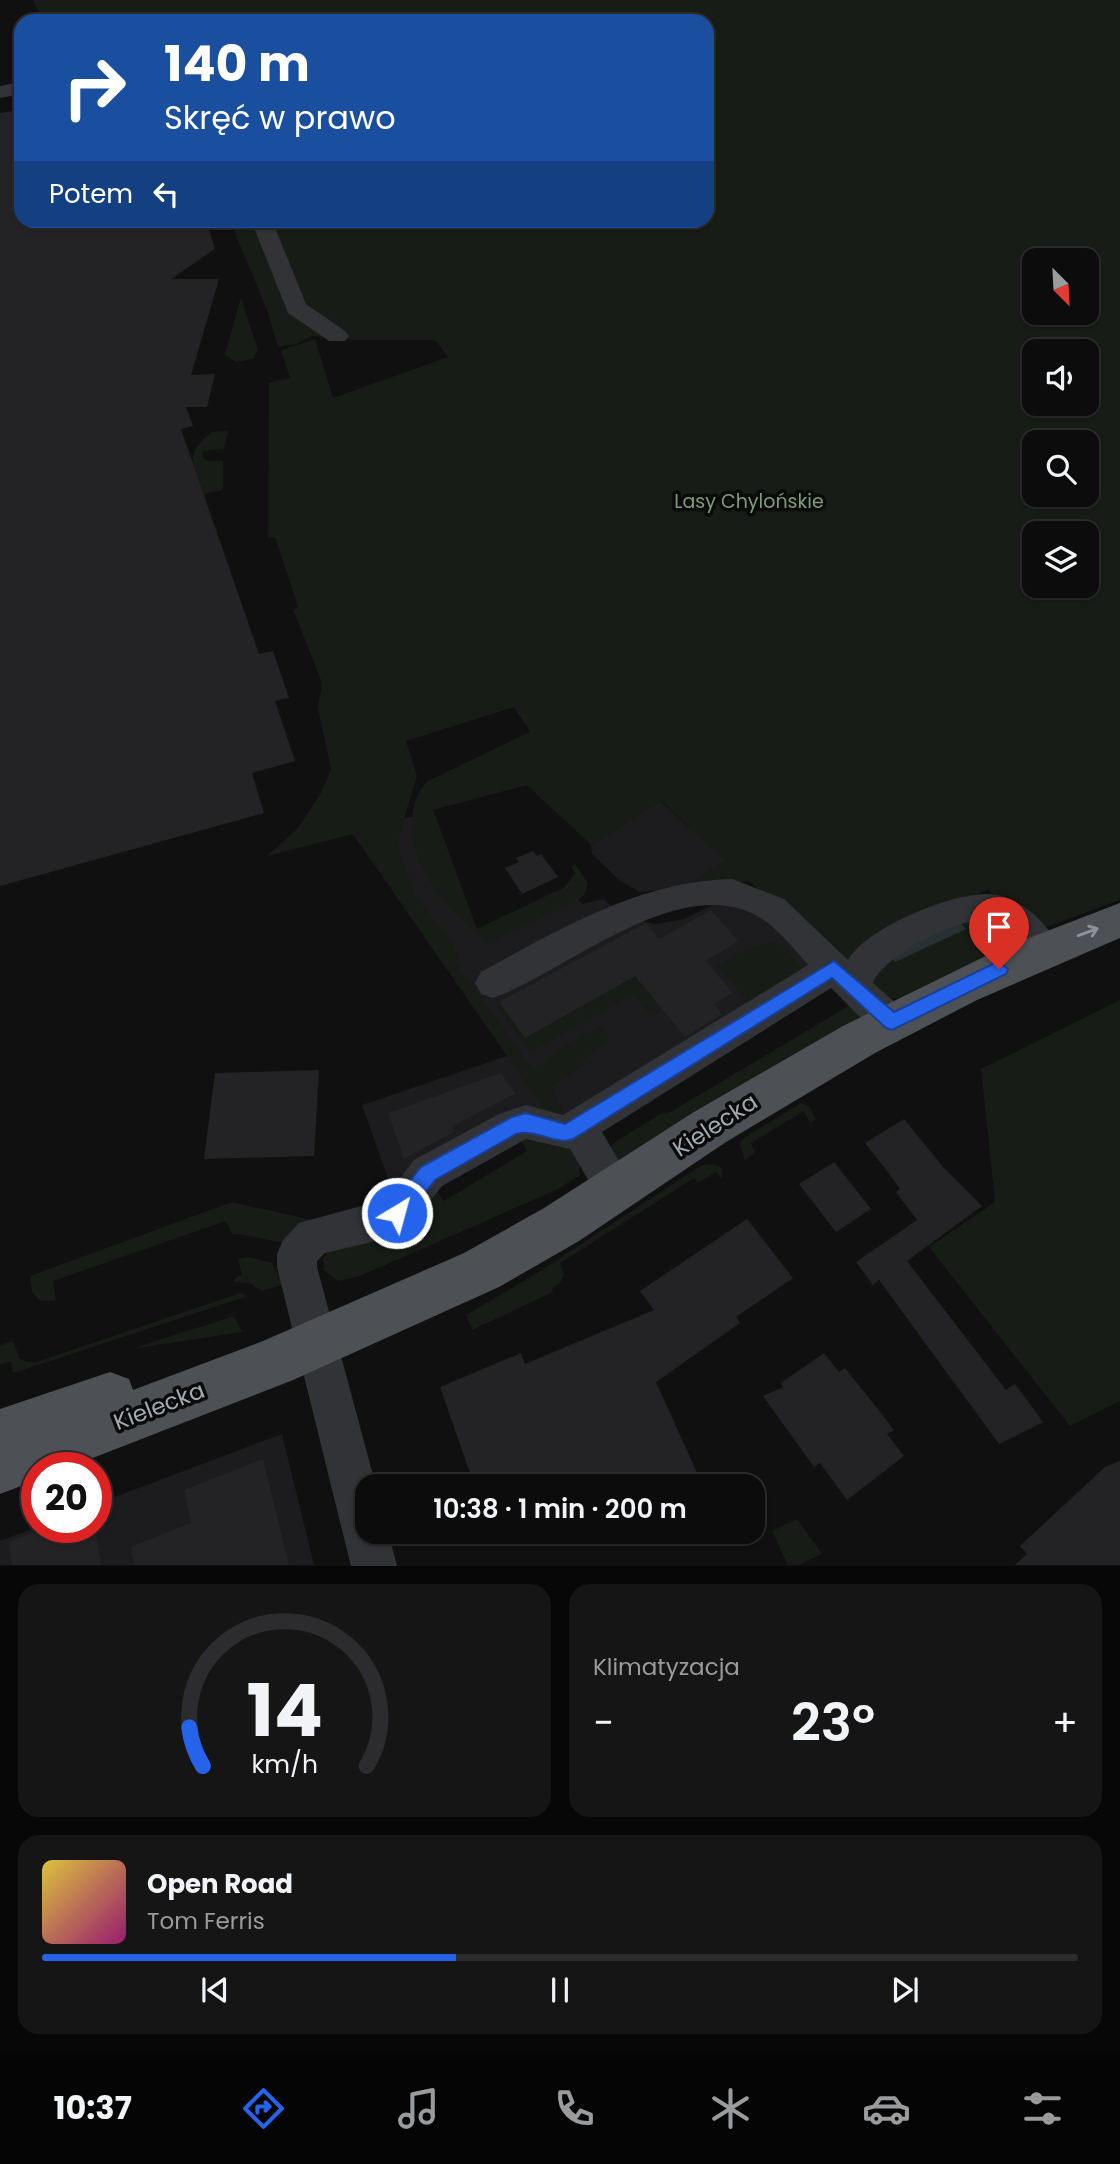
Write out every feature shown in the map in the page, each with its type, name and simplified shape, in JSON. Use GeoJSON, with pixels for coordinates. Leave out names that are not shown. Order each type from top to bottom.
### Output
{"type":"FeatureCollection","features":[{"type":"Feature","properties":{"kind":"main road","name":"Kielecka"},"geometry":{"type":"LineString","coordinates":[[0,1467],[267,1365],[316,1340],[439,1291],[512,1255],[791,1077],[977,979],[1120,920]]}},
{"type":"Feature","properties":{"kind":"main road","name":"Kielecka"},"geometry":{"type":"LineString","coordinates":[[0,1436],[271,1344],[316,1340]]}},
{"type":"Feature","properties":{"kind":"street"},"geometry":{"type":"LineString","coordinates":[[264,228],[296,308],[337,335]]}},
{"type":"Feature","properties":{"kind":"street"},"geometry":{"type":"LineString","coordinates":[[493,983],[617,917],[664,900],[713,893],[737,894],[764,903],[892,1022]]}},
{"type":"Feature","properties":{"kind":"street"},"geometry":{"type":"LineString","coordinates":[[374,1566],[297,1267],[297,1254],[313,1237],[376,1222],[397,1213],[428,1173],[512,1126],[526,1122],[566,1133],[578,1127],[844,977],[862,966],[877,950],[958,911],[992,907],[1008,912],[1044,950]]}},
{"type":"Feature","properties":{"kind":"street"},"geometry":{"type":"LineString","coordinates":[[578,1127],[615,1190]]}},
{"type":"Feature","properties":{"kind":"shaded area"},"geometry":{"type":"Polygon","coordinates":[[[660,801],[726,860],[684,888],[640,892],[620,881],[592,854],[591,845],[660,801]]]}},
{"type":"Feature","properties":{"kind":"shaded area"},"geometry":{"type":"Polygon","coordinates":[[[433,810],[477,929],[565,887],[583,904],[603,899],[626,918],[655,924],[684,919],[719,902],[742,901],[824,967],[553,1122],[396,1201],[362,1105],[507,1056],[353,834],[433,810]]]}},
{"type":"Feature","properties":{"kind":"shaded area"},"geometry":{"type":"Polygon","coordinates":[[[955,917],[966,929],[895,962],[885,950],[955,917]]]}},
{"type":"Feature","properties":{"kind":"shaded area"},"geometry":{"type":"Polygon","coordinates":[[[282,1434],[314,1565],[0,1565],[0,1541],[21,1533],[21,1543],[112,1543],[112,1498],[282,1434]]]}},
{"type":"Feature","properties":{"kind":"green space","name":"Lasy Chylońskie"},"geometry":{"type":"Polygon","coordinates":[[[33,0],[1120,0],[1120,900],[1035,931],[988,889],[877,941],[847,967],[749,881],[684,888],[725,860],[661,801],[591,845],[527,785],[433,810],[477,929],[565,887],[575,873],[571,867],[575,864],[588,883],[585,894],[578,900],[488,943],[453,912],[424,870],[415,848],[412,825],[415,803],[426,782],[530,732],[514,707],[406,741],[417,776],[398,838],[400,855],[417,899],[452,942],[458,958],[454,961],[533,1069],[555,1056],[553,1053],[600,1026],[609,1038],[581,1061],[584,1065],[551,1087],[571,1129],[548,1115],[354,834],[267,856],[298,828],[321,793],[331,769],[318,708],[322,683],[293,609],[298,607],[275,537],[268,538],[269,383],[290,378],[281,350],[315,339],[333,398],[448,357],[436,341],[427,340],[355,340],[312,336],[296,344],[278,347],[267,310],[233,228],[714,228],[714,14],[40,14],[33,0]]]}},
{"type":"Feature","properties":{"kind":"green space"},"geometry":{"type":"Polygon","coordinates":[[[241,297],[258,350],[253,359],[235,362],[225,354],[241,297]]]}},
{"type":"Feature","properties":{"kind":"green space"},"geometry":{"type":"Polygon","coordinates":[[[228,431],[224,449],[204,451],[202,457],[207,461],[223,461],[223,490],[204,494],[194,467],[194,454],[197,447],[212,432],[228,431]]]}},
{"type":"Feature","properties":{"kind":"green space"},"geometry":{"type":"Polygon","coordinates":[[[989,911],[1018,938],[1012,944],[902,998],[888,998],[869,985],[878,957],[989,911]]]}},
{"type":"Feature","properties":{"kind":"green space"},"geometry":{"type":"Polygon","coordinates":[[[771,942],[781,945],[805,971],[749,1009],[747,1000],[717,966],[747,949],[771,942]]]}},
{"type":"Feature","properties":{"kind":"green space"},"geometry":{"type":"Polygon","coordinates":[[[635,976],[663,1009],[651,1016],[633,994],[530,1052],[495,1004],[499,1002],[525,1038],[635,976]]]}},
{"type":"Feature","properties":{"kind":"green space"},"geometry":{"type":"Polygon","coordinates":[[[860,999],[862,1017],[629,1158],[617,1161],[605,1152],[615,1142],[662,1113],[667,1114],[860,999]]]}},
{"type":"Feature","properties":{"kind":"green space"},"geometry":{"type":"Polygon","coordinates":[[[1120,1000],[1120,1401],[1070,1426],[929,1247],[995,1202],[981,1069],[1120,1000]]]}},
{"type":"Feature","properties":{"kind":"green space"},"geometry":{"type":"Polygon","coordinates":[[[801,1103],[809,1106],[816,1120],[810,1123],[804,1111],[751,1143],[755,1153],[745,1160],[740,1145],[742,1139],[801,1103]]]}},
{"type":"Feature","properties":{"kind":"green space"},"geometry":{"type":"Polygon","coordinates":[[[518,1134],[566,1142],[580,1166],[579,1176],[556,1190],[360,1276],[338,1281],[324,1270],[323,1258],[329,1251],[435,1189],[444,1201],[527,1151],[518,1134]]]}},
{"type":"Feature","properties":{"kind":"green space"},"geometry":{"type":"Polygon","coordinates":[[[713,1164],[722,1168],[722,1179],[716,1172],[698,1183],[694,1178],[560,1263],[564,1275],[560,1283],[552,1288],[553,1292],[472,1330],[466,1315],[537,1273],[702,1165],[713,1164]]]}},
{"type":"Feature","properties":{"kind":"green space"},"geometry":{"type":"Polygon","coordinates":[[[232,1202],[321,1222],[288,1242],[232,1234],[226,1221],[53,1281],[56,1301],[40,1301],[32,1292],[30,1276],[232,1202]]]}},
{"type":"Feature","properties":{"kind":"green space"},"geometry":{"type":"Polygon","coordinates":[[[248,1257],[272,1263],[283,1285],[262,1291],[250,1283],[234,1282],[234,1279],[242,1275],[238,1259],[248,1257]]]}},
{"type":"Feature","properties":{"kind":"green space"},"geometry":{"type":"Polygon","coordinates":[[[240,1293],[248,1296],[13,1373],[11,1361],[0,1365],[0,1345],[13,1341],[20,1359],[34,1363],[240,1293]]]}},
{"type":"Feature","properties":{"kind":"green space"},"geometry":{"type":"Polygon","coordinates":[[[234,1316],[242,1332],[131,1349],[234,1316]]]}},
{"type":"Feature","properties":{"kind":"green space"},"geometry":{"type":"Polygon","coordinates":[[[797,1519],[822,1554],[799,1565],[788,1565],[772,1531],[797,1519]]]}},
{"type":"Feature","properties":{"kind":"building"},"geometry":{"type":"Polygon","coordinates":[[[14,111],[14,228],[208,228],[215,249],[171,279],[219,279],[191,375],[215,374],[207,407],[186,407],[193,426],[181,429],[259,654],[273,651],[289,698],[275,701],[295,761],[252,773],[264,813],[0,886],[0,113],[14,111]]]}},
{"type":"Feature","properties":{"kind":"building"},"geometry":{"type":"Polygon","coordinates":[[[533,851],[537,856],[541,854],[558,877],[522,894],[505,868],[519,862],[516,858],[533,851]]]}},
{"type":"Feature","properties":{"kind":"building"},"geometry":{"type":"Polygon","coordinates":[[[711,910],[738,941],[706,961],[733,993],[714,1004],[722,1014],[685,1037],[635,976],[525,1038],[499,1002],[646,923],[659,939],[711,910]]]}},
{"type":"Feature","properties":{"kind":"building"},"geometry":{"type":"Polygon","coordinates":[[[319,1070],[314,1156],[204,1159],[215,1073],[319,1070]]]}},
{"type":"Feature","properties":{"kind":"building"},"geometry":{"type":"Polygon","coordinates":[[[501,1073],[515,1094],[452,1126],[454,1132],[404,1159],[388,1113],[501,1073]]]}},
{"type":"Feature","properties":{"kind":"building"},"geometry":{"type":"Polygon","coordinates":[[[904,1119],[944,1168],[982,1206],[907,1261],[1006,1390],[1015,1384],[1043,1422],[999,1444],[879,1280],[873,1285],[856,1262],[917,1220],[896,1192],[900,1189],[865,1143],[904,1119]]]}},
{"type":"Feature","properties":{"kind":"building"},"geometry":{"type":"Polygon","coordinates":[[[834,1162],[871,1209],[836,1232],[799,1184],[834,1162]]]}},
{"type":"Feature","properties":{"kind":"building"},"geometry":{"type":"Polygon","coordinates":[[[747,1219],[793,1278],[736,1317],[740,1323],[656,1382],[698,1474],[470,1474],[440,1387],[521,1353],[525,1364],[654,1310],[640,1291],[747,1219]]]}},
{"type":"Feature","properties":{"kind":"building"},"geometry":{"type":"Polygon","coordinates":[[[824,1353],[839,1372],[845,1368],[881,1413],[894,1430],[887,1434],[904,1456],[847,1500],[820,1463],[814,1467],[763,1396],[783,1387],[781,1383],[824,1353]]]}},
{"type":"Feature","properties":{"kind":"building"},"geometry":{"type":"Polygon","coordinates":[[[263,1459],[289,1565],[134,1565],[131,1547],[191,1523],[184,1490],[263,1459]]]}},
{"type":"Feature","properties":{"kind":"building"},"geometry":{"type":"Polygon","coordinates":[[[1120,1461],[1120,1565],[1015,1565],[1027,1554],[1020,1546],[1105,1467],[1120,1461]]]}},
{"type":"Feature","properties":{"kind":"building"},"geometry":{"type":"Polygon","coordinates":[[[21,1537],[21,1543],[97,1543],[101,1565],[12,1565],[9,1542],[21,1537]]]}},
{"type":"Feature","properties":{"kind":"route"},"geometry":{"type":"LineString","coordinates":[[397,1213],[428,1173],[512,1126],[526,1122],[566,1133],[578,1127],[834,968],[892,1022],[999,969]]}}]}
